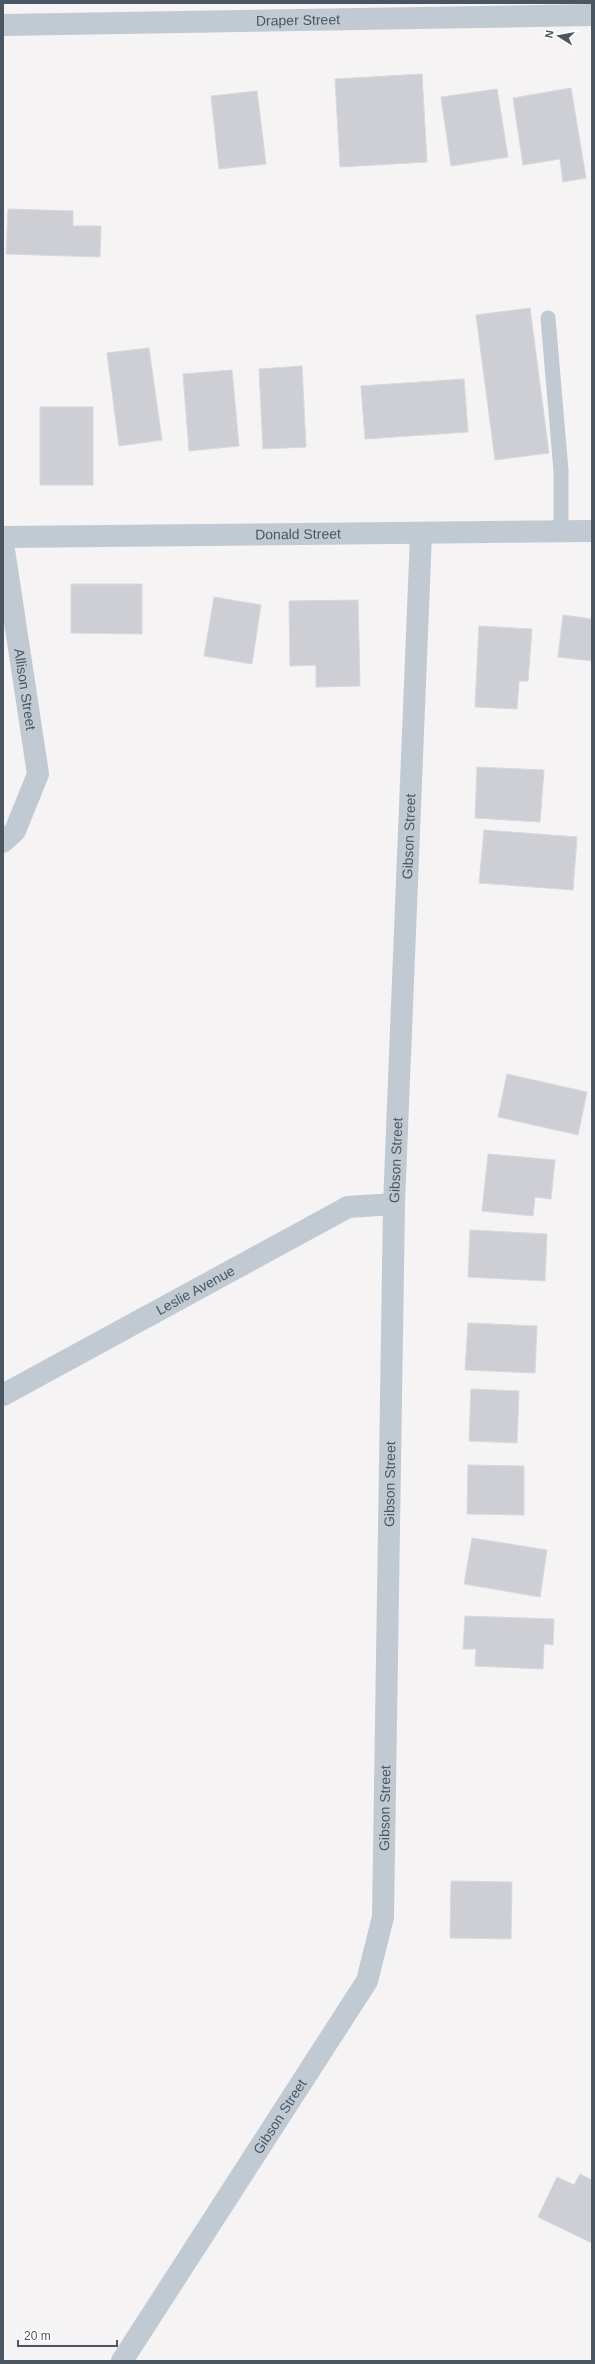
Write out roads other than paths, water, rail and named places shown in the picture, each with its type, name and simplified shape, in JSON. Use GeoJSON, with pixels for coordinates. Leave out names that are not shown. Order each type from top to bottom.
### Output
{"type":"FeatureCollection","features":[{"type":"Feature","properties":{"kind":"street","name":"Draper Street"},"geometry":{"type":"LineString","coordinates":[[3,25],[592,15]]}},
{"type":"Feature","properties":{"kind":"street","name":"Donald Street"},"geometry":{"type":"LineString","coordinates":[[3,537],[421,534],[592,531]]}},
{"type":"Feature","properties":{"kind":"street","name":"Gibson Street"},"geometry":{"type":"LineString","coordinates":[[122,2361],[367,1981],[383,1917],[394,1204],[421,534]]}},
{"type":"Feature","properties":{"kind":"street","name":"Allison Street"},"geometry":{"type":"LineString","coordinates":[[3,543],[38,774],[9,836]]}},
{"type":"Feature","properties":{"kind":"street","name":"Leslie Avenue"},"geometry":{"type":"LineString","coordinates":[[3,1394],[348,1207],[394,1204]]}},
{"type":"Feature","properties":{"kind":"lane"},"geometry":{"type":"LineString","coordinates":[[548,318],[561,471],[561,531]]}}]}
